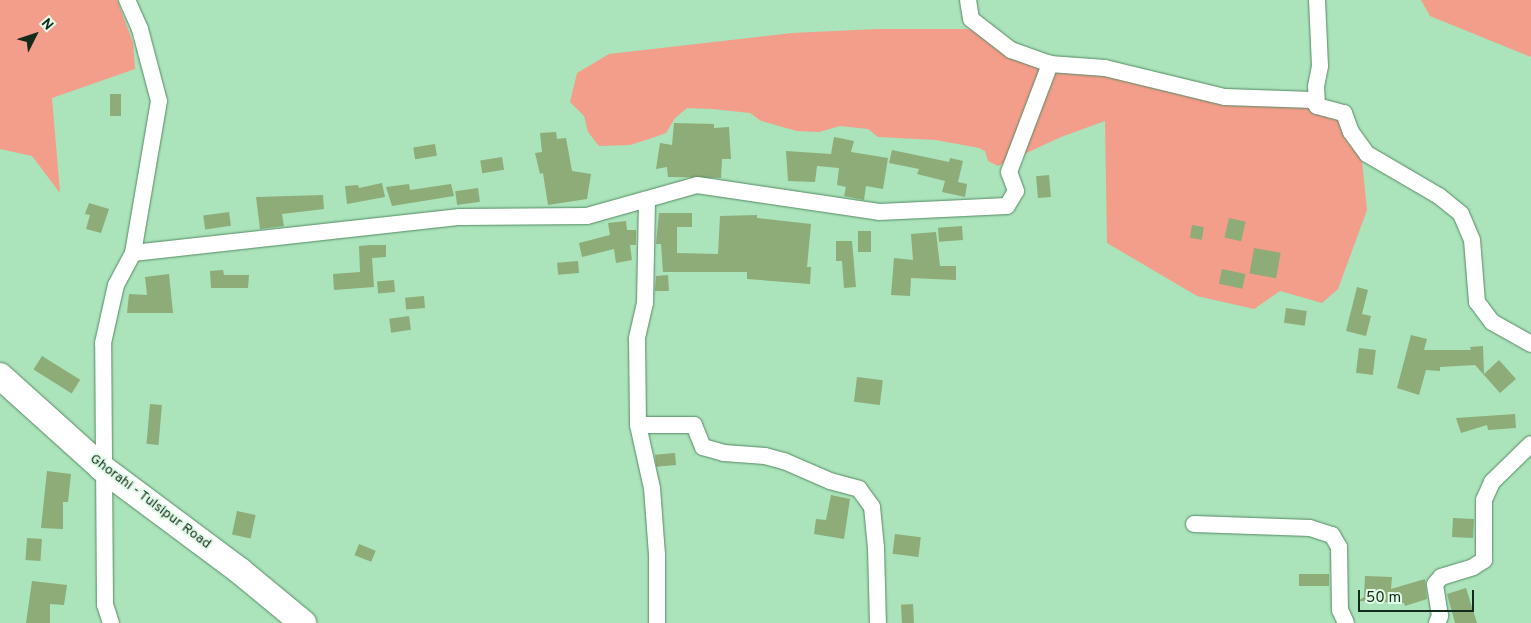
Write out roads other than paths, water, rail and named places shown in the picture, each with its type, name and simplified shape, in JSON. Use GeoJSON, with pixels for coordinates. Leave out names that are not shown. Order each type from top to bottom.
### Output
{"type":"FeatureCollection","features":[{"type":"Feature","properties":{"kind":"main road","name":"Ghorahi - Tulsipur Road"},"geometry":{"type":"LineString","coordinates":[[0,376],[102,468],[240,571],[303,623]]}},
{"type":"Feature","properties":{"kind":"street"},"geometry":{"type":"LineString","coordinates":[[111,623],[104,605],[103,343],[116,285],[133,253],[159,101],[140,29],[127,0]]}},
{"type":"Feature","properties":{"kind":"street"},"geometry":{"type":"LineString","coordinates":[[968,0],[971,19],[1011,50],[1050,64],[1105,68],[1225,97],[1313,100],[1317,106],[1344,113],[1351,132],[1367,154],[1439,196],[1461,214],[1472,240],[1477,302],[1492,322],[1531,344]]}},
{"type":"Feature","properties":{"kind":"street"},"geometry":{"type":"LineString","coordinates":[[1317,0],[1320,66],[1316,86],[1317,106]]}},
{"type":"Feature","properties":{"kind":"street"},"geometry":{"type":"LineString","coordinates":[[133,253],[460,217],[586,216],[697,185],[879,212],[1007,206],[1016,192],[1009,172],[1050,64]]}},
{"type":"Feature","properties":{"kind":"street"},"geometry":{"type":"LineString","coordinates":[[647,200],[645,302],[637,339],[638,425],[652,488],[657,555],[657,623]]}},
{"type":"Feature","properties":{"kind":"street"},"geometry":{"type":"LineString","coordinates":[[638,425],[694,425],[703,447],[724,454],[764,456],[784,462],[830,482],[859,489],[872,507],[876,548],[878,623]]}},
{"type":"Feature","properties":{"kind":"street"},"geometry":{"type":"LineString","coordinates":[[1437,623],[1440,616],[1435,584],[1441,577],[1473,567],[1484,560],[1484,500],[1492,482],[1531,444]]}},
{"type":"Feature","properties":{"kind":"street"},"geometry":{"type":"LineString","coordinates":[[1194,524],[1310,528],[1332,534],[1339,547],[1340,610],[1346,623]]}}]}
